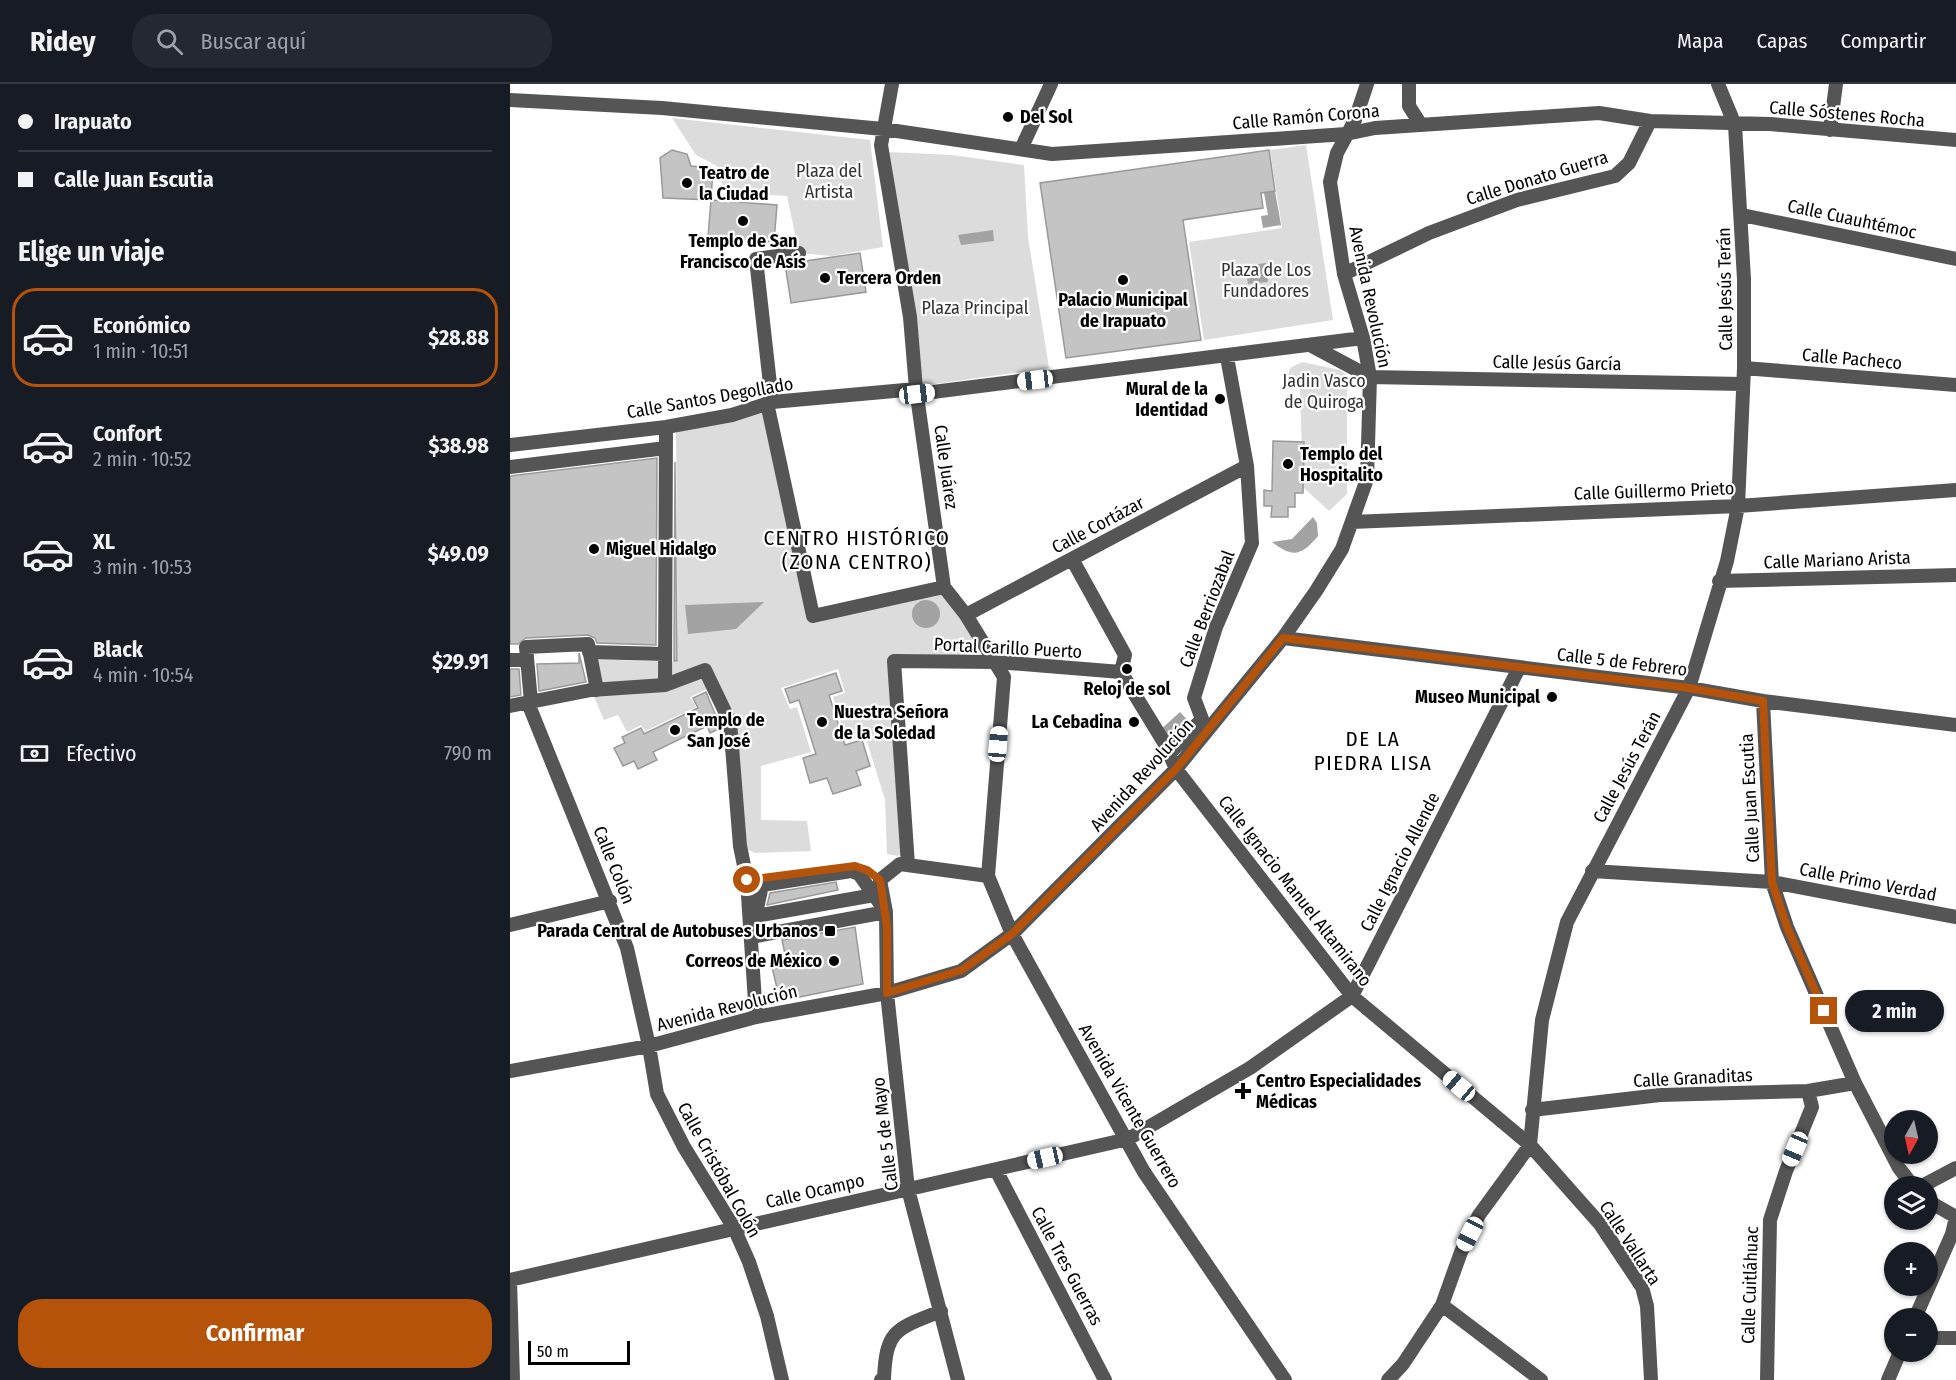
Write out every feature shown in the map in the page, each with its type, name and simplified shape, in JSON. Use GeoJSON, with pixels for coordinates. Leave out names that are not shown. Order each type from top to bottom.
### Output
{"type":"FeatureCollection","features":[{"type":"Feature","properties":{"kind":"street"},"geometry":{"type":"LineString","coordinates":[[1021,149],[1051,84]]}},
{"type":"Feature","properties":{"kind":"street","name":"Avenida Revolución"},"geometry":{"type":"LineString","coordinates":[[510,1071],[649,1046],[756,1017],[887,993],[962,970],[1012,934],[1176,769],[1283,638],[1342,549],[1367,479],[1370,377],[1363,338],[1344,274],[1330,182],[1337,153],[1367,84]]}},
{"type":"Feature","properties":{"kind":"street"},"geometry":{"type":"LineString","coordinates":[[1408,84],[1408,106],[1422,125]]}},
{"type":"Feature","properties":{"kind":"street","name":"Calle Jesús Terán"},"geometry":{"type":"LineString","coordinates":[[1530,1145],[1542,1020],[1567,922],[1689,688],[1719,581],[1727,561],[1738,506],[1744,368],[1742,215],[1735,125],[1718,84]]}},
{"type":"Feature","properties":{"kind":"street"},"geometry":{"type":"LineString","coordinates":[[1830,130],[1836,84]]}},
{"type":"Feature","properties":{"kind":"street","name":"Calle Juárez"},"geometry":{"type":"LineString","coordinates":[[891,86],[881,145],[910,316],[917,391],[944,587]]}},
{"type":"Feature","properties":{"kind":"street","name":"Calle Ramón Corona"},"geometry":{"type":"LineString","coordinates":[[510,100],[662,108],[883,129],[1069,154],[1346,134],[1375,128],[1599,113],[1650,121],[1735,125]]}},
{"type":"Feature","properties":{"kind":"street","name":"Calle Donato Guerra"},"geometry":{"type":"LineString","coordinates":[[1344,274],[1429,233],[1517,200],[1615,176],[1629,164],[1650,121]]}},
{"type":"Feature","properties":{"kind":"street","name":"Calle Sóstenes Rocha"},"geometry":{"type":"LineString","coordinates":[[1735,125],[1770,124],[1956,140]]}},
{"type":"Feature","properties":{"kind":"street","name":"Calle Cuauhtémoc"},"geometry":{"type":"LineString","coordinates":[[1742,215],[1956,259]]}},
{"type":"Feature","properties":{"kind":"street"},"geometry":{"type":"LineString","coordinates":[[747,880],[855,866],[867,870],[880,880],[900,864],[988,876],[1004,678],[966,615],[944,587],[813,616],[770,403],[756,259],[799,253]]}},
{"type":"Feature","properties":{"kind":"street","name":"Calle Santos Degollado"},"geometry":{"type":"LineString","coordinates":[[510,445],[666,427],[732,415],[770,403],[917,391],[1227,357],[1363,338]]}},
{"type":"Feature","properties":{"kind":"street"},"geometry":{"type":"LineString","coordinates":[[1312,346],[1370,377]]}},
{"type":"Feature","properties":{"kind":"street","name":"Calle Berriozabal"},"geometry":{"type":"LineString","coordinates":[[1169,754],[1202,719],[1194,698],[1216,627],[1252,543],[1247,466],[1227,357]]}},
{"type":"Feature","properties":{"kind":"street","name":"Calle Pacheco"},"geometry":{"type":"LineString","coordinates":[[1744,368],[1956,385]]}},
{"type":"Feature","properties":{"kind":"street","name":"Calle Jesús García"},"geometry":{"type":"LineString","coordinates":[[1370,377],[1743,384]]}},
{"type":"Feature","properties":{"kind":"street"},"geometry":{"type":"LineString","coordinates":[[1956,379],[1956,385]]}},
{"type":"Feature","properties":{"kind":"street"},"geometry":{"type":"LineString","coordinates":[[665,686],[666,427]]}},
{"type":"Feature","properties":{"kind":"street"},"geometry":{"type":"LineString","coordinates":[[510,467],[666,448]]}},
{"type":"Feature","properties":{"kind":"street","name":"Calle Cortázar"},"geometry":{"type":"LineString","coordinates":[[966,615],[1247,466]]}},
{"type":"Feature","properties":{"kind":"street","name":"Calle Guillermo Prieto"},"geometry":{"type":"LineString","coordinates":[[1352,522],[1738,506],[1956,490]]}},
{"type":"Feature","properties":{"kind":"street"},"geometry":{"type":"LineString","coordinates":[[1072,559],[1125,655],[1121,672]]}},
{"type":"Feature","properties":{"kind":"street","name":"Calle Mariano Arista"},"geometry":{"type":"LineString","coordinates":[[1719,581],[1956,575]]}},
{"type":"Feature","properties":{"kind":"street","name":"Calle 5 de Febrero"},"geometry":{"type":"LineString","coordinates":[[1283,638],[1689,688],[1763,701],[1956,725]]}},
{"type":"Feature","properties":{"kind":"street"},"geometry":{"type":"LineString","coordinates":[[510,660],[527,660],[526,647],[588,644],[597,690]]}},
{"type":"Feature","properties":{"kind":"street"},"geometry":{"type":"LineString","coordinates":[[589,652],[666,654]]}},
{"type":"Feature","properties":{"kind":"street","name":"Calle Colón"},"geometry":{"type":"LineString","coordinates":[[527,660],[530,702],[627,948],[649,1046]]}},
{"type":"Feature","properties":{"kind":"street","name":"Portal Carillo Puerto"},"geometry":{"type":"LineString","coordinates":[[908,865],[894,661],[996,662],[1121,672]]}},
{"type":"Feature","properties":{"kind":"street","name":"Calle Ignacio Allende"},"geometry":{"type":"LineString","coordinates":[[1128,1139],[1250,1068],[1352,996],[1519,668]]}},
{"type":"Feature","properties":{"kind":"street"},"geometry":{"type":"LineString","coordinates":[[510,706],[597,690],[665,686],[705,670],[730,722],[740,846],[747,880],[756,1017]]}},
{"type":"Feature","properties":{"kind":"street","name":"Calle Ignacio Manuel Altamirano"},"geometry":{"type":"LineString","coordinates":[[1121,672],[1176,769],[1352,996],[1530,1145]]}},
{"type":"Feature","properties":{"kind":"street","name":"Calle Juan Escutia"},"geometry":{"type":"LineString","coordinates":[[1763,701],[1772,882],[1787,927],[1855,1083],[1905,1176]]}},
{"type":"Feature","properties":{"kind":"street","name":"Calle Primo Verdad"},"geometry":{"type":"LineString","coordinates":[[1593,871],[1772,882],[1956,918]]}},
{"type":"Feature","properties":{"kind":"street"},"geometry":{"type":"LineString","coordinates":[[856,872],[886,912],[751,937],[762,885],[856,872]]}},
{"type":"Feature","properties":{"kind":"street","name":"Avenida Vicente Guerrero"},"geometry":{"type":"LineString","coordinates":[[988,876],[1012,934],[1128,1139],[1144,1172],[1285,1380]]}},
{"type":"Feature","properties":{"kind":"street","name":"Calle 5 de Mayo"},"geometry":{"type":"LineString","coordinates":[[880,880],[886,912],[887,993],[908,1189],[957,1380]]}},
{"type":"Feature","properties":{"kind":"street"},"geometry":{"type":"LineString","coordinates":[[756,916],[874,896]]}},
{"type":"Feature","properties":{"kind":"street"},"geometry":{"type":"LineString","coordinates":[[510,925],[610,901]]}},
{"type":"Feature","properties":{"kind":"street","name":"Calle Cristóbal Colón"},"geometry":{"type":"LineString","coordinates":[[649,1046],[657,1094],[684,1147],[734,1228],[749,1262],[767,1316],[782,1380]]}},
{"type":"Feature","properties":{"kind":"street","name":"Calle Granaditas"},"geometry":{"type":"LineString","coordinates":[[1532,1110],[1660,1095],[1808,1091],[1855,1083]]}},
{"type":"Feature","properties":{"kind":"street","name":"Calle Cuitláhuac"},"geometry":{"type":"LineString","coordinates":[[1767,1380],[1770,1220],[1786,1171],[1812,1107],[1808,1091]]}},
{"type":"Feature","properties":{"kind":"street","name":"Calle Ocampo"},"geometry":{"type":"LineString","coordinates":[[510,1280],[1128,1139]]}},
{"type":"Feature","properties":{"kind":"street"},"geometry":{"type":"LineString","coordinates":[[1389,1380],[1403,1364],[1442,1305],[1461,1252],[1479,1215],[1530,1145]]}},
{"type":"Feature","properties":{"kind":"street","name":"Calle Vallarta"},"geometry":{"type":"LineString","coordinates":[[1530,1145],[1600,1224],[1642,1287],[1647,1306],[1651,1380]]}},
{"type":"Feature","properties":{"kind":"street"},"geometry":{"type":"LineString","coordinates":[[1938,1178],[1956,1168]]}},
{"type":"Feature","properties":{"kind":"street","name":"Calle Tres Guerras"},"geometry":{"type":"LineString","coordinates":[[996,1170],[1105,1380]]}},
{"type":"Feature","properties":{"kind":"street"},"geometry":{"type":"LineString","coordinates":[[1919,1308],[1952,1234],[1956,1217],[1938,1207]]}},
{"type":"Feature","properties":{"kind":"street"},"geometry":{"type":"LineString","coordinates":[[510,1280],[513,1380]]}},
{"type":"Feature","properties":{"kind":"street"},"geometry":{"type":"LineString","coordinates":[[1442,1305],[1540,1380]]}},
{"type":"Feature","properties":{"kind":"street"},"geometry":{"type":"LineString","coordinates":[[881,1380],[884,1379],[887,1344],[900,1329],[941,1311]]}},
{"type":"Feature","properties":{"kind":"street"},"geometry":{"type":"LineString","coordinates":[[1938,1338],[1956,1338]]}},
{"type":"Feature","properties":{"kind":"street"},"geometry":{"type":"LineString","coordinates":[[1888,1380],[1896,1362]]}},
{"type":"Feature","properties":{"kind":"green space","name":"Plaza del Artista"},"geometry":{"type":"Polygon","coordinates":[[[672,118],[870,140],[883,247],[831,256],[799,253],[787,196],[725,192],[717,166],[696,155],[672,118]]]}},
{"type":"Feature","properties":{"kind":"green space","name":"Plaza de Los Fundadores"},"geometry":{"type":"Polygon","coordinates":[[[1306,145],[1333,320],[1204,340],[1189,242],[1282,228],[1270,150],[1306,145]]]}},
{"type":"Feature","properties":{"kind":"green space","name":"Plaza Principal"},"geometry":{"type":"Polygon","coordinates":[[[888,152],[952,155],[1024,165],[1028,237],[1049,368],[921,386],[888,152]]]}},
{"type":"Feature","properties":{"kind":"green space","name":"Jadin Vasco de Quiroga"},"geometry":{"type":"Polygon","coordinates":[[[1302,362],[1340,370],[1347,375],[1347,494],[1329,511],[1303,487],[1300,389],[1287,379],[1290,368],[1302,362]]]}},
{"type":"Feature","properties":{"kind":"green space"},"geometry":{"type":"Polygon","coordinates":[[[764,411],[806,618],[938,591],[966,622],[979,658],[894,662],[904,852],[898,856],[887,854],[885,800],[865,735],[847,741],[833,697],[845,693],[838,669],[781,688],[790,709],[797,707],[811,752],[761,766],[761,820],[807,821],[811,851],[755,853],[740,846],[728,726],[707,689],[690,697],[696,707],[645,731],[641,725],[627,732],[618,715],[604,720],[591,690],[588,659],[678,662],[676,428],[764,411]],[[927,600],[918,602],[913,609],[926,627],[935,624],[935,604],[927,600]]]}},
{"type":"Feature","properties":{"kind":"shaded area"},"geometry":{"type":"Polygon","coordinates":[[[1275,191],[1281,225],[1263,228],[1261,216],[1268,215],[1264,193],[1275,191]]]}},
{"type":"Feature","properties":{"kind":"shaded area"},"geometry":{"type":"Polygon","coordinates":[[[993,230],[994,241],[961,245],[958,235],[993,230]]]}},
{"type":"Feature","properties":{"kind":"shaded area"},"geometry":{"type":"Polygon","coordinates":[[[1266,263],[1268,282],[1248,284],[1245,266],[1266,263]]]}},
{"type":"Feature","properties":{"kind":"shaded area"},"geometry":{"type":"Polygon","coordinates":[[[1313,517],[1317,523],[1318,536],[1307,548],[1291,552],[1272,542],[1292,539],[1313,517]]]}},
{"type":"Feature","properties":{"kind":"shaded area"},"geometry":{"type":"Polygon","coordinates":[[[926,600],[936,604],[940,614],[936,624],[926,628],[916,624],[912,614],[916,604],[926,600]]]}},
{"type":"Feature","properties":{"kind":"shaded area"},"geometry":{"type":"Polygon","coordinates":[[[764,602],[736,629],[688,634],[685,605],[764,602]]]}},
{"type":"Feature","properties":{"kind":"shaded area"},"geometry":{"type":"Polygon","coordinates":[[[1180,712],[1191,724],[1172,742],[1160,730],[1180,712]]]}},
{"type":"Feature","properties":{"kind":"building","name":"Teatro de la Ciudad"},"geometry":{"type":"Polygon","coordinates":[[[672,150],[687,154],[691,166],[713,168],[711,200],[663,198],[660,158],[672,150]]]}},
{"type":"Feature","properties":{"kind":"building","name":"Palacio Municipal de Irapuato"},"geometry":{"type":"Polygon","coordinates":[[[1269,150],[1275,191],[1261,193],[1263,208],[1183,220],[1201,340],[1066,358],[1040,183],[1269,150]]]}},
{"type":"Feature","properties":{"kind":"building","name":"Templo de San Francisco de Asís"},"geometry":{"type":"Polygon","coordinates":[[[711,200],[777,205],[774,242],[708,237],[711,200]]]}},
{"type":"Feature","properties":{"kind":"building","name":"Tercera Orden"},"geometry":{"type":"Polygon","coordinates":[[[860,253],[866,292],[791,303],[785,264],[860,253]]]}},
{"type":"Feature","properties":{"kind":"building","name":"Templo del Hospitalito"},"geometry":{"type":"Polygon","coordinates":[[[1273,441],[1304,442],[1303,493],[1295,493],[1295,507],[1288,507],[1288,517],[1271,517],[1272,506],[1264,506],[1264,490],[1272,491],[1273,441]]]}},
{"type":"Feature","properties":{"kind":"building"},"geometry":{"type":"Polygon","coordinates":[[[657,458],[656,645],[597,643],[595,638],[588,635],[526,638],[518,644],[510,644],[510,476],[657,458]]]}},
{"type":"Feature","properties":{"kind":"building"},"geometry":{"type":"Polygon","coordinates":[[[675,462],[677,661],[674,661],[675,462]]]}},
{"type":"Feature","properties":{"kind":"building"},"geometry":{"type":"Polygon","coordinates":[[[579,653],[586,682],[539,691],[537,664],[579,663],[579,653]]]}},
{"type":"Feature","properties":{"kind":"building"},"geometry":{"type":"Polygon","coordinates":[[[510,669],[519,669],[521,695],[510,697],[510,669]]]}},
{"type":"Feature","properties":{"kind":"building","name":"Nuestra Señora de la Soledad"},"geometry":{"type":"Polygon","coordinates":[[[836,673],[842,691],[829,695],[845,745],[862,740],[870,766],[856,771],[861,785],[833,794],[827,778],[810,783],[803,758],[816,754],[799,700],[790,703],[785,689],[836,673]]]}},
{"type":"Feature","properties":{"kind":"building","name":"Templo de San José"},"geometry":{"type":"Polygon","coordinates":[[[706,692],[721,728],[710,733],[707,726],[653,752],[657,760],[638,769],[634,761],[623,766],[614,748],[625,743],[622,737],[641,728],[644,734],[698,708],[693,698],[706,692]]]}},
{"type":"Feature","properties":{"kind":"building"},"geometry":{"type":"Polygon","coordinates":[[[836,882],[838,890],[767,905],[770,893],[836,882]]]}},
{"type":"Feature","properties":{"kind":"building"},"geometry":{"type":"Polygon","coordinates":[[[855,927],[863,984],[780,1001],[771,963],[786,959],[782,940],[855,927]]]}},
{"type":"Feature","properties":{"kind":"place","name":"Del Sol"},"geometry":{"type":"Point","coordinates":[1008,117]}},
{"type":"Feature","properties":{"kind":"place","name":"Teatro de la Ciudad"},"geometry":{"type":"Point","coordinates":[687,183]}},
{"type":"Feature","properties":{"kind":"place","name":"Templo de San Francisco de Asís"},"geometry":{"type":"Point","coordinates":[743,221]}},
{"type":"Feature","properties":{"kind":"place","name":"Tercera Orden"},"geometry":{"type":"Point","coordinates":[825,278]}},
{"type":"Feature","properties":{"kind":"place","name":"Palacio Municipal de Irapuato"},"geometry":{"type":"Point","coordinates":[1123,280]}},
{"type":"Feature","properties":{"kind":"place","name":"Mural de la Identidad"},"geometry":{"type":"Point","coordinates":[1220,399]}},
{"type":"Feature","properties":{"kind":"place","name":"Templo del Hospitalito"},"geometry":{"type":"Point","coordinates":[1288,464]}},
{"type":"Feature","properties":{"kind":"place","name":"Miguel Hidalgo"},"geometry":{"type":"Point","coordinates":[594,549]}},
{"type":"Feature","properties":{"kind":"place","name":"Reloj de sol"},"geometry":{"type":"Point","coordinates":[1127,669]}},
{"type":"Feature","properties":{"kind":"place","name":"Museo Municipal"},"geometry":{"type":"Point","coordinates":[1552,697]}},
{"type":"Feature","properties":{"kind":"place","name":"Nuestra Señora de la Soledad"},"geometry":{"type":"Point","coordinates":[822,722]}},
{"type":"Feature","properties":{"kind":"place","name":"La Cebadina"},"geometry":{"type":"Point","coordinates":[1134,722]}},
{"type":"Feature","properties":{"kind":"place","name":"Templo de San José"},"geometry":{"type":"Point","coordinates":[675,730]}},
{"type":"Feature","properties":{"kind":"place","name":"Parada Central de Autobuses Urbanos"},"geometry":{"type":"Point","coordinates":[830,931]}},
{"type":"Feature","properties":{"kind":"place","name":"Correos de México"},"geometry":{"type":"Point","coordinates":[834,961]}},
{"type":"Feature","properties":{"kind":"place","name":"Centro Especialidades Médicas"},"geometry":{"type":"Point","coordinates":[1243,1091]}},
{"type":"Feature","properties":{"kind":"district","name":"CENTRO HISTÓRICO (ZONA CENTRO)"},"geometry":{"type":"Point","coordinates":[857,550]}},
{"type":"Feature","properties":{"kind":"district","name":"DE LA PIEDRA LISA"},"geometry":{"type":"Point","coordinates":[1373,751]}},
{"type":"Feature","properties":{"kind":"route"},"geometry":{"type":"LineString","coordinates":[[747,880],[855,866],[867,870],[880,880],[886,912],[887,993],[962,970],[1012,934],[1176,769],[1283,638],[1689,688],[1763,701],[1772,882],[1787,927],[1824,1011]]}}]}
